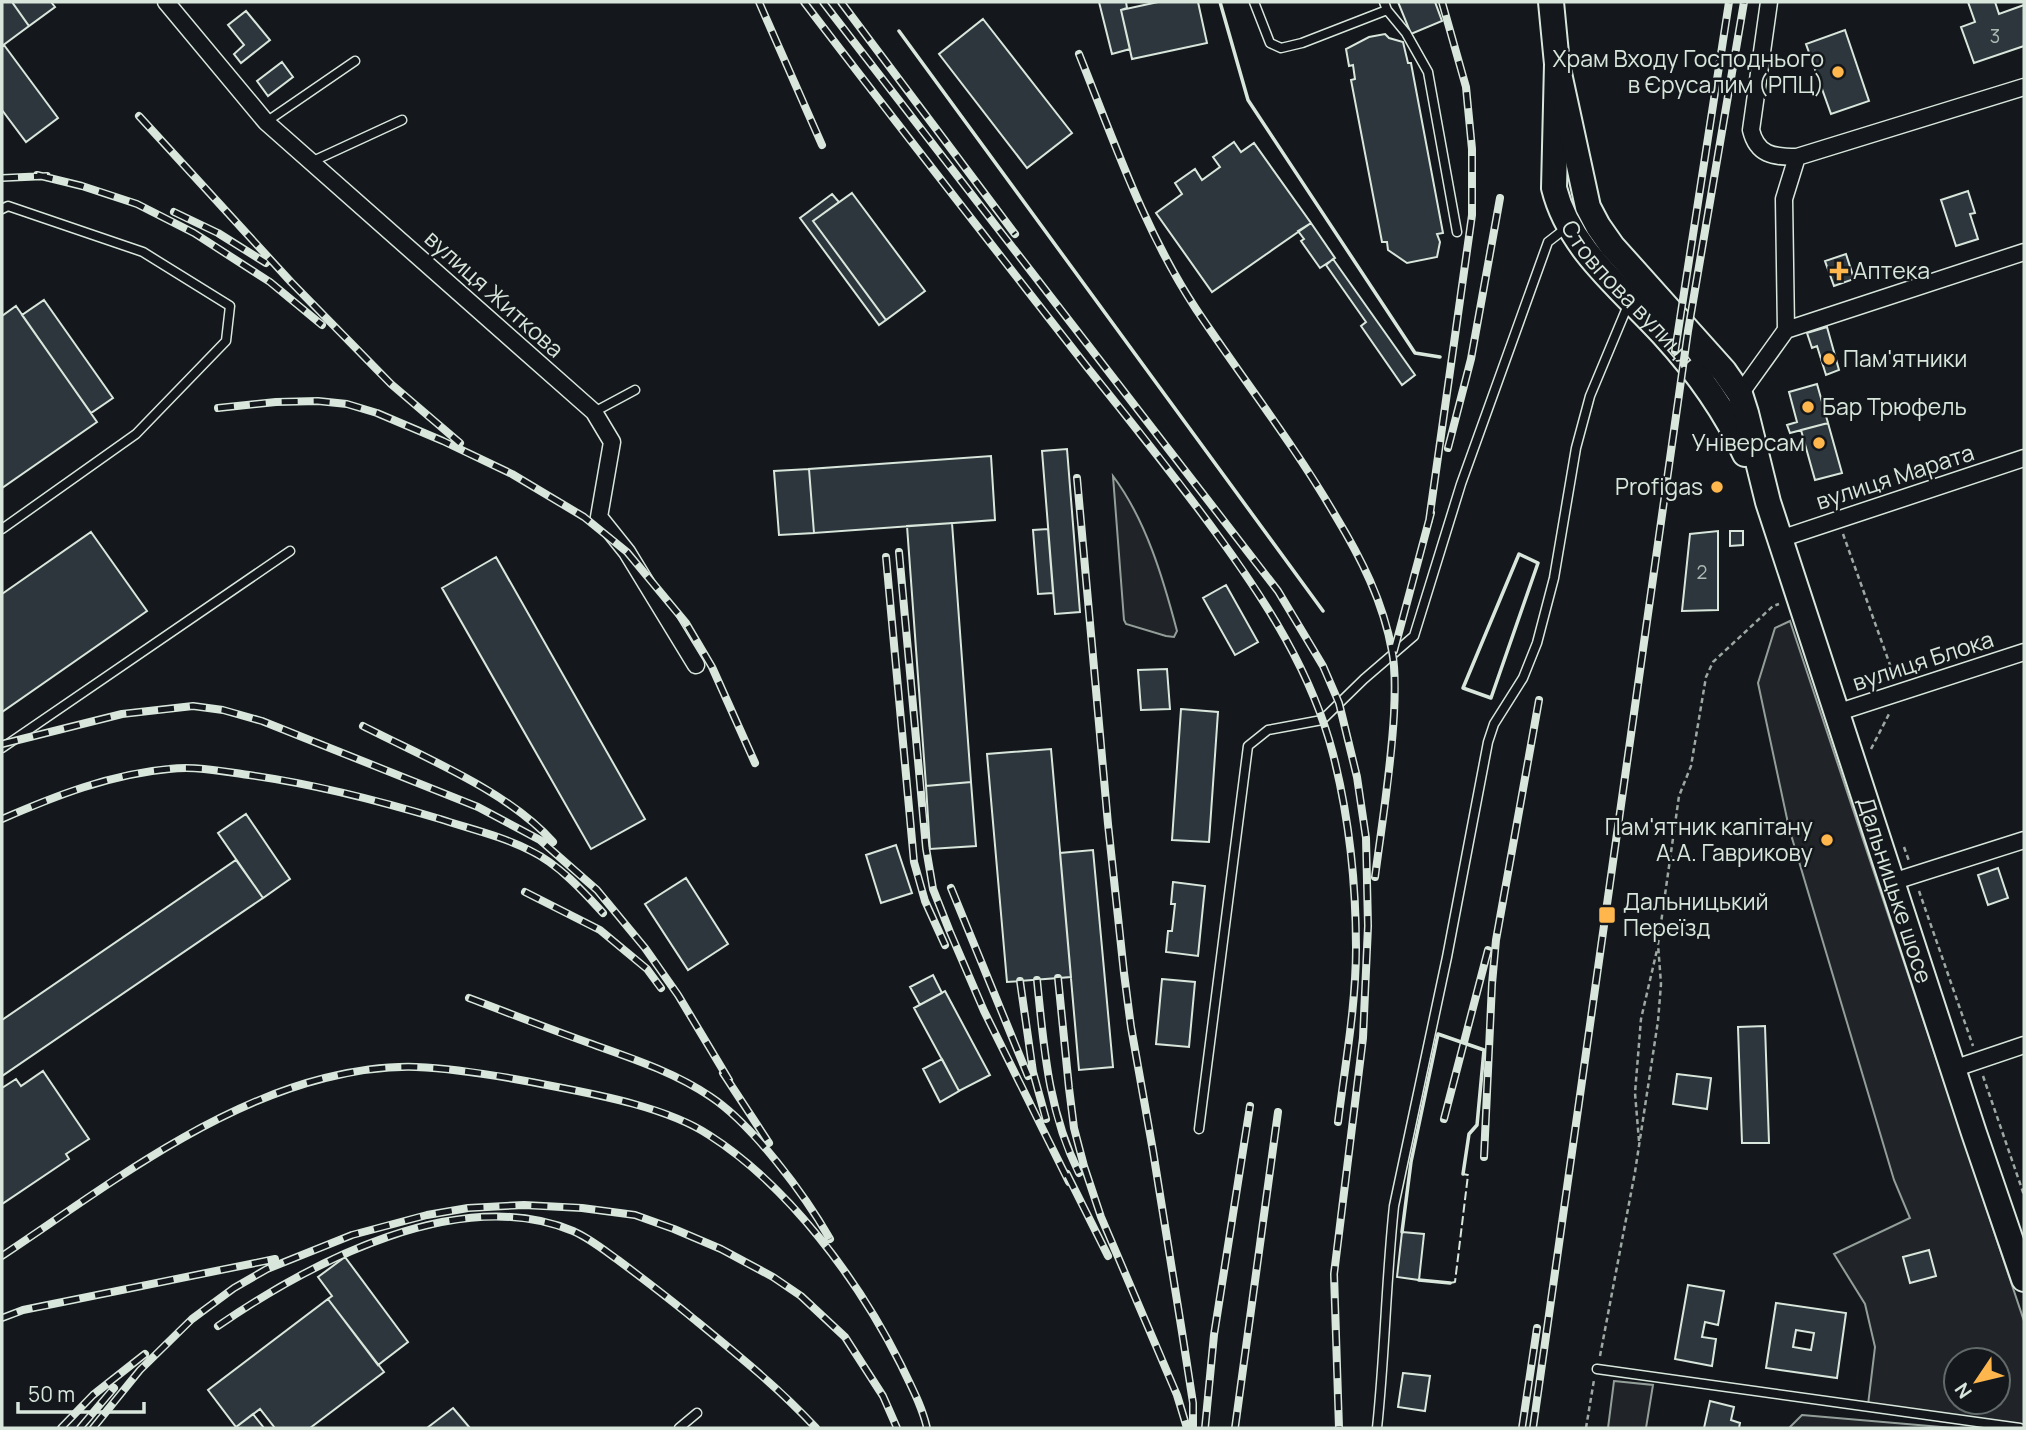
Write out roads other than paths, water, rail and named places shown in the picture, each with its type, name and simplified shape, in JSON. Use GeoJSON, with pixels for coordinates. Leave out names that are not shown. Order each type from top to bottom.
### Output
{"type":"FeatureCollection","features":[{"type":"Feature","properties":{"kind":"main road","name":"Стовпова вулиця"},"geometry":{"type":"LineString","coordinates":[[1551,2],[1557,64],[1588,206],[1612,246],[1715,361],[1740,394]]}},
{"type":"Feature","properties":{"kind":"main road","name":"Стовпова вулиця"},"geometry":{"type":"LineString","coordinates":[[1557,64],[1554,188],[1568,226],[1596,263],[1684,359],[1730,422],[1768,502]]}},
{"type":"Feature","properties":{"kind":"main road"},"geometry":{"type":"LineString","coordinates":[[1740,394],[1768,502]]}},
{"type":"Feature","properties":{"kind":"main road","name":"Дальницьке шосе"},"geometry":{"type":"LineString","coordinates":[[1768,502],[1953,1069],[2017,1236],[2024,1279]]}},
{"type":"Feature","properties":{"kind":"street","name":"вулиця Житкова"},"geometry":{"type":"LineString","coordinates":[[166,2],[266,122],[594,412],[611,442],[599,517],[627,552],[696,665]]}},
{"type":"Feature","properties":{"kind":"street"},"geometry":{"type":"LineString","coordinates":[[1769,2],[1751,130],[1753,140],[1759,148],[1770,155],[1797,157],[2024,87]]}},
{"type":"Feature","properties":{"kind":"street"},"geometry":{"type":"LineString","coordinates":[[1786,330],[1784,199],[1797,157]]}},
{"type":"Feature","properties":{"kind":"street"},"geometry":{"type":"LineString","coordinates":[[1740,394],[1786,330],[2024,252]]}},
{"type":"Feature","properties":{"kind":"street","name":"вулиця Марата"},"geometry":{"type":"LineString","coordinates":[[1780,539],[2024,458]]}},
{"type":"Feature","properties":{"kind":"street","name":"вулиця Блока"},"geometry":{"type":"LineString","coordinates":[[1836,713],[2024,652]]}},
{"type":"Feature","properties":{"kind":"street"},"geometry":{"type":"LineString","coordinates":[[1892,882],[2024,840]]}},
{"type":"Feature","properties":{"kind":"street"},"geometry":{"type":"LineString","coordinates":[[1953,1069],[2024,1045]]}},
{"type":"Feature","properties":{"kind":"lane"},"geometry":{"type":"LineString","coordinates":[[1254,2],[1270,43],[1281,48],[1302,43],[1385,6],[1406,33],[1428,72],[1457,232]]}},
{"type":"Feature","properties":{"kind":"lane"},"geometry":{"type":"LineString","coordinates":[[266,122],[355,61]]}},
{"type":"Feature","properties":{"kind":"lane"},"geometry":{"type":"LineString","coordinates":[[312,162],[402,120]]}},
{"type":"Feature","properties":{"kind":"lane"},"geometry":{"type":"LineString","coordinates":[[2,209],[8,206],[143,252],[230,306],[226,341],[136,434],[2,529]]}},
{"type":"Feature","properties":{"kind":"lane"},"geometry":{"type":"LineString","coordinates":[[1199,1129],[1248,746],[1268,730],[1322,720],[1414,636],[1461,484],[1548,242],[1568,226]]}},
{"type":"Feature","properties":{"kind":"lane"},"geometry":{"type":"LineString","coordinates":[[1377,1428],[1394,1206],[1447,957],[1482,768],[1494,724],[1523,678],[1537,643],[1554,579],[1576,448],[1590,396],[1630,299]]}},
{"type":"Feature","properties":{"kind":"lane"},"geometry":{"type":"LineString","coordinates":[[594,412],[635,390]]}},
{"type":"Feature","properties":{"kind":"lane"},"geometry":{"type":"LineString","coordinates":[[2,748],[290,551]]}},
{"type":"Feature","properties":{"kind":"lane"},"geometry":{"type":"LineString","coordinates":[[1597,1369],[2020,1428]]}},
{"type":"Feature","properties":{"kind":"lane"},"geometry":{"type":"LineString","coordinates":[[679,1428],[697,1413]]}},
{"type":"Feature","properties":{"kind":"railway"},"geometry":{"type":"LineString","coordinates":[[759,2],[822,145]]}},
{"type":"Feature","properties":{"kind":"railway"},"geometry":{"type":"LineString","coordinates":[[804,2],[1203,515],[1271,613],[1300,667],[1313,695],[1333,754],[1353,875],[1356,970],[1338,1122]]}},
{"type":"Feature","properties":{"kind":"railway"},"geometry":{"type":"LineString","coordinates":[[823,2],[1278,591],[1323,666],[1339,703],[1357,777],[1366,838],[1368,926],[1363,1038],[1334,1274],[1339,1428]]}},
{"type":"Feature","properties":{"kind":"railway"},"geometry":{"type":"LineString","coordinates":[[841,2],[1015,234]]}},
{"type":"Feature","properties":{"kind":"railway"},"geometry":{"type":"LineString","coordinates":[[1429,521],[1472,215],[1472,149],[1466,87],[1442,2]]}},
{"type":"Feature","properties":{"kind":"railway"},"geometry":{"type":"LineString","coordinates":[[1675,351],[1729,2]]}},
{"type":"Feature","properties":{"kind":"railway"},"geometry":{"type":"LineString","coordinates":[[1533,1428],[1688,331],[1744,2]]}},
{"type":"Feature","properties":{"kind":"railway"},"geometry":{"type":"LineString","coordinates":[[1079,54],[1145,217],[1177,279],[1319,488],[1354,547],[1377,597],[1392,651],[1395,691],[1391,755],[1375,877]]}},
{"type":"Feature","properties":{"kind":"railway"},"geometry":{"type":"LineString","coordinates":[[139,116],[291,282],[391,384],[460,443]]}},
{"type":"Feature","properties":{"kind":"railway"},"geometry":{"type":"LineString","coordinates":[[37,175],[137,204],[194,233],[270,282],[322,325]]}},
{"type":"Feature","properties":{"kind":"railway"},"geometry":{"type":"LineString","coordinates":[[2,178],[47,176]]}},
{"type":"Feature","properties":{"kind":"railway"},"geometry":{"type":"LineString","coordinates":[[1448,448],[1471,359],[1500,198]]}},
{"type":"Feature","properties":{"kind":"railway"},"geometry":{"type":"LineString","coordinates":[[174,212],[218,233],[266,263]]}},
{"type":"Feature","properties":{"kind":"railway"},"geometry":{"type":"LineString","coordinates":[[218,408],[276,402],[318,401],[347,404],[377,413],[443,441],[512,474],[584,517],[627,552],[686,623],[712,667],[755,763]]}},
{"type":"Feature","properties":{"kind":"railway"},"geometry":{"type":"LineString","coordinates":[[1077,478],[1124,973],[1193,1403],[1193,1428]]}},
{"type":"Feature","properties":{"kind":"railway"},"geometry":{"type":"LineString","coordinates":[[1394,651],[1431,513]]}},
{"type":"Feature","properties":{"kind":"railway"},"geometry":{"type":"LineString","coordinates":[[899,552],[926,848],[933,889],[984,1011],[1069,1182]]}},
{"type":"Feature","properties":{"kind":"railway"},"geometry":{"type":"LineString","coordinates":[[886,557],[914,862],[925,901],[945,945]]}},
{"type":"Feature","properties":{"kind":"railway"},"geometry":{"type":"LineString","coordinates":[[1484,1157],[1496,940],[1539,700]]}},
{"type":"Feature","properties":{"kind":"railway"},"geometry":{"type":"LineString","coordinates":[[2,744],[122,714],[193,706],[223,710],[262,721],[478,807],[540,840],[597,890],[645,948],[678,995],[729,1080]]}},
{"type":"Feature","properties":{"kind":"railway"},"geometry":{"type":"LineString","coordinates":[[363,726],[489,791],[513,807],[553,842]]}},
{"type":"Feature","properties":{"kind":"railway"},"geometry":{"type":"LineString","coordinates":[[2,819],[84,787],[147,772],[179,768],[199,769],[273,779],[393,805],[509,841],[551,863],[603,913]]}},
{"type":"Feature","properties":{"kind":"railway"},"geometry":{"type":"LineString","coordinates":[[951,888],[1028,1076]]}},
{"type":"Feature","properties":{"kind":"railway"},"geometry":{"type":"LineString","coordinates":[[525,892],[600,930],[647,969],[661,988]]}},
{"type":"Feature","properties":{"kind":"railway"},"geometry":{"type":"LineString","coordinates":[[1444,1119],[1488,950]]}},
{"type":"Feature","properties":{"kind":"railway"},"geometry":{"type":"LineString","coordinates":[[1058,978],[1074,1128],[1084,1166],[1101,1217],[1177,1395],[1187,1428]]}},
{"type":"Feature","properties":{"kind":"railway"},"geometry":{"type":"LineString","coordinates":[[1037,980],[1045,1055],[1054,1103],[1079,1173]]}},
{"type":"Feature","properties":{"kind":"railway"},"geometry":{"type":"LineString","coordinates":[[1020,981],[1033,1072],[1046,1119]]}},
{"type":"Feature","properties":{"kind":"railway"},"geometry":{"type":"LineString","coordinates":[[469,998],[652,1066],[711,1097],[744,1125],[777,1162],[830,1239]]}},
{"type":"Feature","properties":{"kind":"railway"},"geometry":{"type":"LineString","coordinates":[[2,1256],[157,1153],[239,1109],[282,1091],[336,1075],[393,1067],[450,1070],[518,1080],[612,1098],[654,1110],[709,1135],[738,1156],[794,1208],[843,1269],[865,1301],[901,1365],[927,1428]]}},
{"type":"Feature","properties":{"kind":"railway"},"geometry":{"type":"LineString","coordinates":[[723,1073],[769,1143]]}},
{"type":"Feature","properties":{"kind":"railway"},"geometry":{"type":"LineString","coordinates":[[1205,1428],[1214,1335],[1250,1106]]}},
{"type":"Feature","properties":{"kind":"railway"},"geometry":{"type":"LineString","coordinates":[[1235,1428],[1278,1112]]}},
{"type":"Feature","properties":{"kind":"railway"},"geometry":{"type":"LineString","coordinates":[[1067,1174],[1108,1256]]}},
{"type":"Feature","properties":{"kind":"railway"},"geometry":{"type":"LineString","coordinates":[[93,1428],[140,1370],[192,1319],[234,1288],[267,1269],[352,1235],[427,1215],[468,1208],[524,1205],[582,1208],[635,1215],[721,1249],[773,1277],[801,1296],[845,1337],[883,1396],[897,1428]]}},
{"type":"Feature","properties":{"kind":"railway"},"geometry":{"type":"LineString","coordinates":[[218,1326],[297,1278],[341,1255],[388,1237],[435,1224],[483,1217],[529,1219],[573,1231],[618,1260],[738,1356],[816,1428]]}},
{"type":"Feature","properties":{"kind":"railway"},"geometry":{"type":"LineString","coordinates":[[2,1318],[23,1310],[275,1259]]}},
{"type":"Feature","properties":{"kind":"railway"},"geometry":{"type":"LineString","coordinates":[[1522,1428],[1537,1328]]}},
{"type":"Feature","properties":{"kind":"railway"},"geometry":{"type":"LineString","coordinates":[[61,1428],[93,1395],[145,1354]]}},
{"type":"Feature","properties":{"kind":"railway"},"geometry":{"type":"LineString","coordinates":[[80,1428],[114,1388]]}},
{"type":"Feature","properties":{"kind":"place","name":"Храм Входу Господнього в Єрусалим (РПЦ)"},"geometry":{"type":"Point","coordinates":[1838,72]}},
{"type":"Feature","properties":{"kind":"place","name":"Аптека"},"geometry":{"type":"Point","coordinates":[1839,271]}},
{"type":"Feature","properties":{"kind":"place","name":"Пам'ятники"},"geometry":{"type":"Point","coordinates":[1829,359]}},
{"type":"Feature","properties":{"kind":"place","name":"Бар Трюфель"},"geometry":{"type":"Point","coordinates":[1808,407]}},
{"type":"Feature","properties":{"kind":"place","name":"Універсам"},"geometry":{"type":"Point","coordinates":[1819,443]}},
{"type":"Feature","properties":{"kind":"place","name":"Profigas"},"geometry":{"type":"Point","coordinates":[1717,487]}},
{"type":"Feature","properties":{"kind":"place","name":"Пам'ятник капітану А.А. Гаврикову"},"geometry":{"type":"Point","coordinates":[1827,840]}},
{"type":"Feature","properties":{"kind":"place","name":"Дальницький Переїзд"},"geometry":{"type":"Point","coordinates":[1607,915]}}]}
